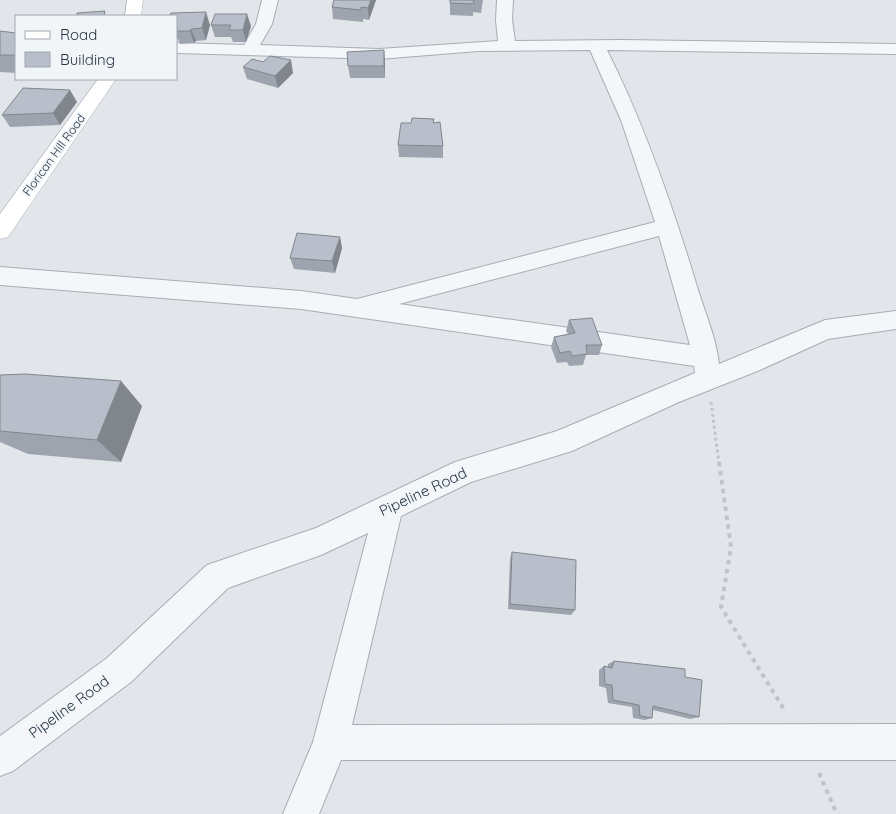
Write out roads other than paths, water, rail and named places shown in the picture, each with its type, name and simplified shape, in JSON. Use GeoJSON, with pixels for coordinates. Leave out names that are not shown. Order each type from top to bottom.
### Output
{"type":"FeatureCollection","features":[{"type":"Feature","properties":{"kind":"street"},"geometry":{"type":"LineString","coordinates":[[133,15],[135,0]]}},
{"type":"Feature","properties":{"kind":"street"},"geometry":{"type":"LineString","coordinates":[[249,51],[264,24],[270,0]]}},
{"type":"Feature","properties":{"kind":"street"},"geometry":{"type":"LineString","coordinates":[[505,0],[504,20],[507,46]]}},
{"type":"Feature","properties":{"kind":"street"},"geometry":{"type":"LineString","coordinates":[[178,48],[379,54],[507,46],[596,45],[896,49]]}},
{"type":"Feature","properties":{"kind":"street"},"geometry":{"type":"LineString","coordinates":[[0,276],[301,300],[353,307],[707,368],[637,135],[623,98],[596,45]]}},
{"type":"Feature","properties":{"kind":"street","name":"Florican Hill Road"},"geometry":{"type":"LineString","coordinates":[[0,231],[106,80]]}},
{"type":"Feature","properties":{"kind":"street"},"geometry":{"type":"LineString","coordinates":[[353,307],[666,227]]}},
{"type":"Feature","properties":{"kind":"street","name":"Pipeline Road"},"geometry":{"type":"LineString","coordinates":[[0,758],[119,670],[218,576],[321,541],[465,471],[562,442],[707,368],[825,330],[896,320]]}},
{"type":"Feature","properties":{"kind":"street"},"geometry":{"type":"LineString","coordinates":[[301,814],[330,743],[388,508]]}},
{"type":"Feature","properties":{"kind":"street"},"geometry":{"type":"LineString","coordinates":[[330,743],[896,742]]}}]}
